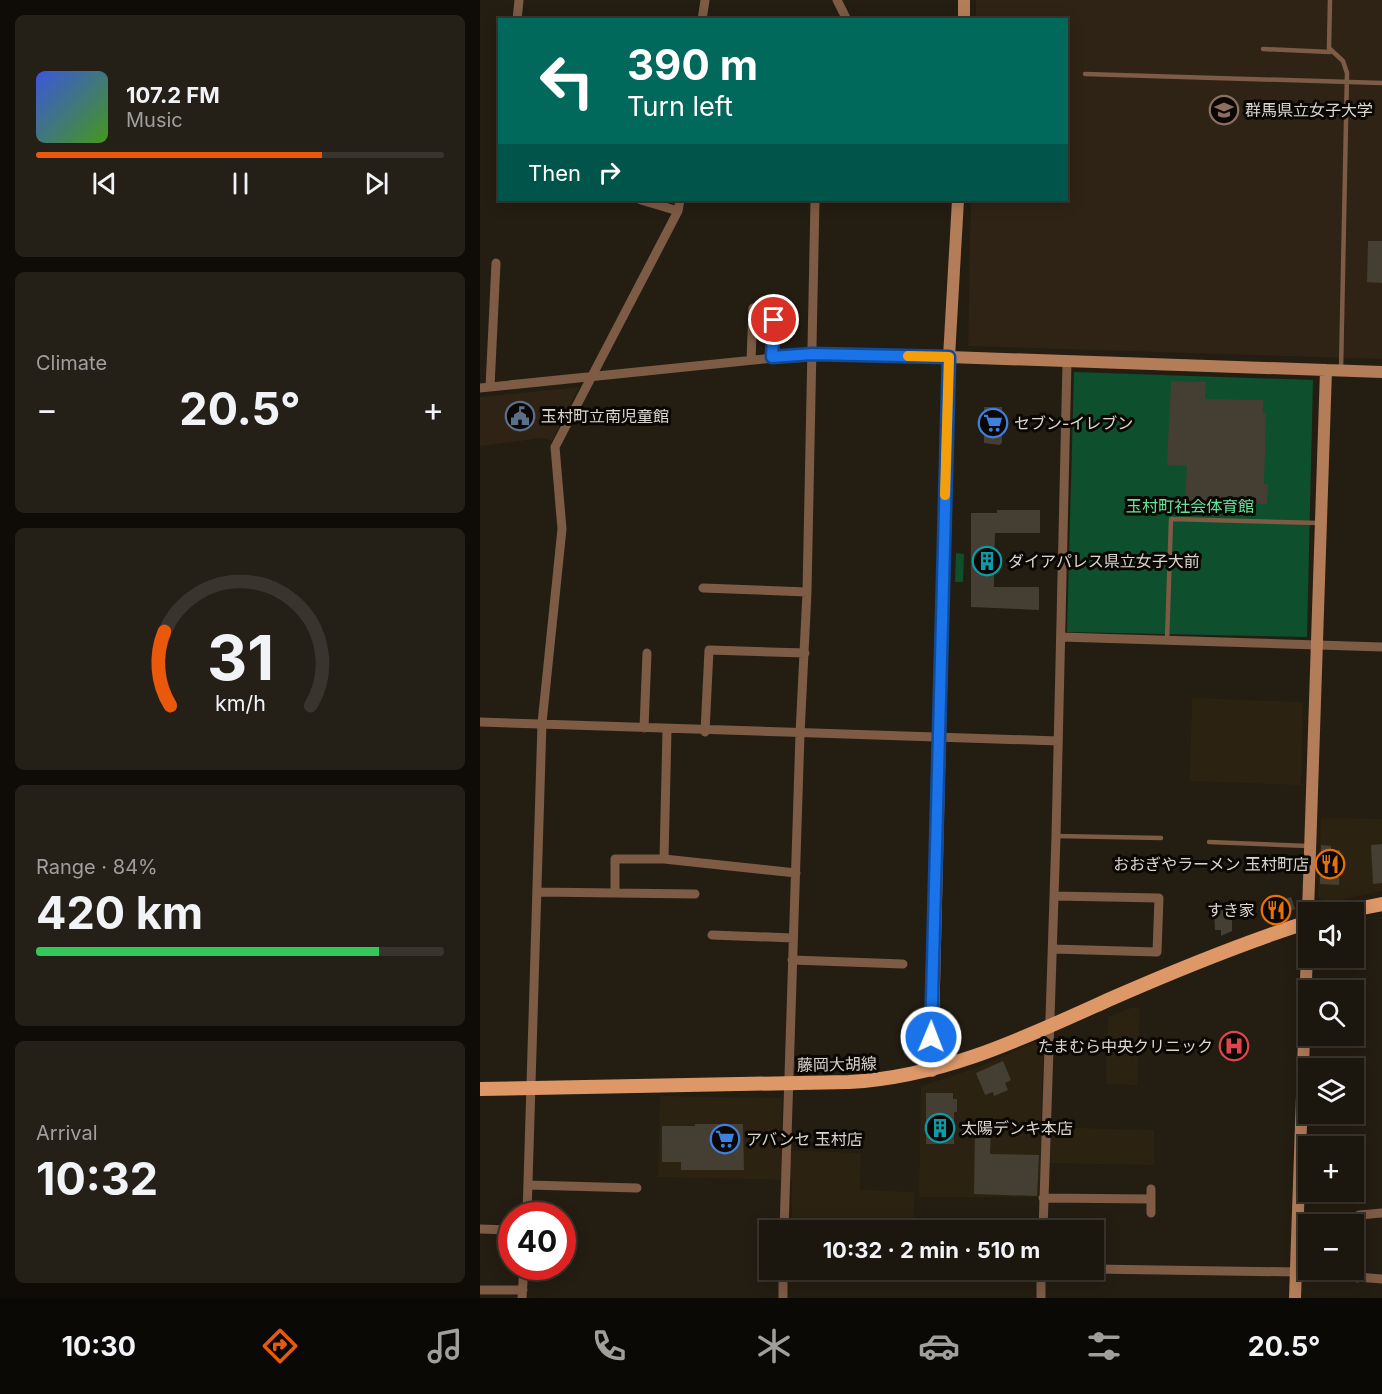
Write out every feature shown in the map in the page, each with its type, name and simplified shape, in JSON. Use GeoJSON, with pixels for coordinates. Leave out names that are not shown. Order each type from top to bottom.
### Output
{"type":"FeatureCollection","features":[{"type":"Feature","properties":{"kind":"main road"},"geometry":{"type":"LineString","coordinates":[[1364,908],[1382,904]]}},
{"type":"Feature","properties":{"kind":"main road","name":"藤岡大胡線"},"geometry":{"type":"LineString","coordinates":[[480,1089],[872,1081],[932,1071],[981,1055],[1188,965],[1298,926]]}},
{"type":"Feature","properties":{"kind":"street"},"geometry":{"type":"LineString","coordinates":[[517,18],[519,0]]}},
{"type":"Feature","properties":{"kind":"street"},"geometry":{"type":"LineString","coordinates":[[702,18],[705,0]]}},
{"type":"Feature","properties":{"kind":"street"},"geometry":{"type":"LineString","coordinates":[[837,0],[846,18]]}},
{"type":"Feature","properties":{"kind":"street"},"geometry":{"type":"LineString","coordinates":[[964,0],[964,18]]}},
{"type":"Feature","properties":{"kind":"street"},"geometry":{"type":"LineString","coordinates":[[644,201],[678,211]]}},
{"type":"Feature","properties":{"kind":"street"},"geometry":{"type":"LineString","coordinates":[[527,1202],[542,723],[562,529],[555,447],[678,211],[680,201]]}},
{"type":"Feature","properties":{"kind":"street"},"geometry":{"type":"LineString","coordinates":[[784,1220],[787,1082],[807,592],[815,201]]}},
{"type":"Feature","properties":{"kind":"street"},"geometry":{"type":"LineString","coordinates":[[932,1071],[938,738],[949,357],[958,201]]}},
{"type":"Feature","properties":{"kind":"street"},"geometry":{"type":"LineString","coordinates":[[496,263],[485,387],[812,354],[1382,372]]}},
{"type":"Feature","properties":{"kind":"street"},"geometry":{"type":"LineString","coordinates":[[772,357],[774,301]]}},
{"type":"Feature","properties":{"kind":"street"},"geometry":{"type":"LineString","coordinates":[[752,360],[753,308]]}},
{"type":"Feature","properties":{"kind":"street"},"geometry":{"type":"LineString","coordinates":[[1043,1220],[1048,1027],[1053,949],[1067,362]]}},
{"type":"Feature","properties":{"kind":"street"},"geometry":{"type":"LineString","coordinates":[[1308,902],[1326,370]]}},
{"type":"Feature","properties":{"kind":"street"},"geometry":{"type":"LineString","coordinates":[[703,588],[807,592]]}},
{"type":"Feature","properties":{"kind":"street"},"geometry":{"type":"LineString","coordinates":[[1061,638],[1382,647]]}},
{"type":"Feature","properties":{"kind":"street"},"geometry":{"type":"LineString","coordinates":[[705,732],[709,650],[805,653]]}},
{"type":"Feature","properties":{"kind":"street"},"geometry":{"type":"LineString","coordinates":[[644,728],[647,653]]}},
{"type":"Feature","properties":{"kind":"street"},"geometry":{"type":"LineString","coordinates":[[480,722],[705,732],[1058,741]]}},
{"type":"Feature","properties":{"kind":"street"},"geometry":{"type":"LineString","coordinates":[[664,859],[668,730]]}},
{"type":"Feature","properties":{"kind":"street"},"geometry":{"type":"LineString","coordinates":[[615,893],[615,859],[664,859],[796,873]]}},
{"type":"Feature","properties":{"kind":"street"},"geometry":{"type":"LineString","coordinates":[[537,892],[694,894]]}},
{"type":"Feature","properties":{"kind":"street"},"geometry":{"type":"LineString","coordinates":[[1053,949],[1157,952],[1159,898],[1054,896]]}},
{"type":"Feature","properties":{"kind":"street"},"geometry":{"type":"LineString","coordinates":[[712,935],[793,938]]}},
{"type":"Feature","properties":{"kind":"street"},"geometry":{"type":"LineString","coordinates":[[792,960],[903,964]]}},
{"type":"Feature","properties":{"kind":"street"},"geometry":{"type":"LineString","coordinates":[[1295,1298],[1306,968]]}},
{"type":"Feature","properties":{"kind":"street"},"geometry":{"type":"LineString","coordinates":[[528,1185],[637,1188]]}},
{"type":"Feature","properties":{"kind":"street"},"geometry":{"type":"LineString","coordinates":[[1044,1198],[1151,1194],[1151,1213]]}},
{"type":"Feature","properties":{"kind":"street"},"geometry":{"type":"LineString","coordinates":[[1364,1215],[1382,1213]]}},
{"type":"Feature","properties":{"kind":"street"},"geometry":{"type":"LineString","coordinates":[[480,1229],[498,1230]]}},
{"type":"Feature","properties":{"kind":"street"},"geometry":{"type":"LineString","coordinates":[[1104,1269],[1296,1272]]}},
{"type":"Feature","properties":{"kind":"street"},"geometry":{"type":"LineString","coordinates":[[1364,1278],[1382,1279]]}},
{"type":"Feature","properties":{"kind":"street"},"geometry":{"type":"LineString","coordinates":[[783,1280],[783,1298]]}},
{"type":"Feature","properties":{"kind":"street"},"geometry":{"type":"LineString","coordinates":[[1041,1280],[1041,1298]]}},
{"type":"Feature","properties":{"kind":"street"},"geometry":{"type":"LineString","coordinates":[[480,1290],[523,1294]]}},
{"type":"Feature","properties":{"kind":"lane"},"geometry":{"type":"LineString","coordinates":[[1330,0],[1328,44],[1330,52]]}},
{"type":"Feature","properties":{"kind":"lane"},"geometry":{"type":"LineString","coordinates":[[1263,49],[1330,52],[1345,64],[1347,82],[1341,370]]}},
{"type":"Feature","properties":{"kind":"lane"},"geometry":{"type":"LineString","coordinates":[[1085,74],[1382,83]]}},
{"type":"Feature","properties":{"kind":"lane"},"geometry":{"type":"LineString","coordinates":[[1167,641],[1171,519],[1322,523]]}},
{"type":"Feature","properties":{"kind":"lane"},"geometry":{"type":"LineString","coordinates":[[1056,836],[1161,838]]}},
{"type":"Feature","properties":{"kind":"lane"},"geometry":{"type":"LineString","coordinates":[[1209,842],[1311,846]]}},
{"type":"Feature","properties":{"kind":"shaded area","name":"群馬県立女子大学"},"geometry":{"type":"Polygon","coordinates":[[[976,0],[1382,0],[1382,359],[968,346],[971,201],[1068,201],[1068,18],[976,18],[976,0]]]}},
{"type":"Feature","properties":{"kind":"shaded area"},"geometry":{"type":"Polygon","coordinates":[[[579,387],[552,441],[542,438],[480,446],[480,397],[579,387]]]}},
{"type":"Feature","properties":{"kind":"shaded area"},"geometry":{"type":"Polygon","coordinates":[[[1192,698],[1303,702],[1301,785],[1190,781],[1192,698]]]}},
{"type":"Feature","properties":{"kind":"shaded area"},"geometry":{"type":"Polygon","coordinates":[[[1321,818],[1382,819],[1382,891],[1332,902],[1326,902],[1318,897],[1321,818]]]}},
{"type":"Feature","properties":{"kind":"shaded area"},"geometry":{"type":"Polygon","coordinates":[[[1131,1008],[1140,1008],[1137,1085],[1106,1084],[1108,1017],[1131,1008]]]}},
{"type":"Feature","properties":{"kind":"shaded area"},"geometry":{"type":"Polygon","coordinates":[[[1044,1038],[1041,1127],[1154,1130],[1154,1165],[1041,1163],[1039,1197],[919,1197],[921,1086],[976,1068],[1044,1038]]]}},
{"type":"Feature","properties":{"kind":"shaded area"},"geometry":{"type":"Polygon","coordinates":[[[660,1096],[782,1098],[781,1150],[861,1153],[860,1190],[914,1192],[913,1220],[792,1220],[792,1180],[658,1177],[660,1096]]]}},
{"type":"Feature","properties":{"kind":"green space","name":"玉村町社会体育館"},"geometry":{"type":"Polygon","coordinates":[[[1074,372],[1313,380],[1307,637],[1067,632],[1074,372]]]}},
{"type":"Feature","properties":{"kind":"green space"},"geometry":{"type":"Polygon","coordinates":[[[956,553],[964,554],[963,582],[955,582],[956,553]]]}},
{"type":"Feature","properties":{"kind":"building"},"geometry":{"type":"Polygon","coordinates":[[[1368,241],[1382,241],[1382,283],[1367,282],[1368,241]]]}},
{"type":"Feature","properties":{"kind":"building"},"geometry":{"type":"Polygon","coordinates":[[[1171,381],[1206,382],[1205,399],[1263,400],[1263,413],[1266,414],[1264,484],[1268,484],[1267,504],[1185,502],[1187,466],[1167,465],[1171,381]]]}},
{"type":"Feature","properties":{"kind":"building"},"geometry":{"type":"Polygon","coordinates":[[[984,407],[1002,407],[1002,443],[999,445],[984,443],[984,407]]]}},
{"type":"Feature","properties":{"kind":"building","name":"ダイアパレス県立女子大前"},"geometry":{"type":"Polygon","coordinates":[[[997,510],[1040,510],[1040,533],[995,533],[994,564],[994,587],[1039,587],[1039,610],[971,607],[971,513],[997,513],[997,510]]]}},
{"type":"Feature","properties":{"kind":"building"},"geometry":{"type":"Polygon","coordinates":[[[1382,844],[1382,883],[1373,884],[1371,845],[1382,844]]]}},
{"type":"Feature","properties":{"kind":"building"},"geometry":{"type":"Polygon","coordinates":[[[1321,845],[1331,846],[1331,850],[1340,850],[1339,885],[1320,884],[1321,845]]]}},
{"type":"Feature","properties":{"kind":"building"},"geometry":{"type":"Polygon","coordinates":[[[1291,897],[1295,909],[1267,919],[1263,907],[1291,897]]]}},
{"type":"Feature","properties":{"kind":"building"},"geometry":{"type":"Polygon","coordinates":[[[1232,909],[1232,931],[1221,936],[1221,930],[1215,930],[1214,910],[1232,909]]]}},
{"type":"Feature","properties":{"kind":"building"},"geometry":{"type":"Polygon","coordinates":[[[1003,1061],[1011,1080],[1005,1083],[1008,1090],[994,1096],[993,1092],[985,1095],[976,1073],[1003,1061]]]}},
{"type":"Feature","properties":{"kind":"building","name":"太陽デンキ本店"},"geometry":{"type":"Polygon","coordinates":[[[926,1093],[953,1093],[953,1099],[957,1099],[957,1112],[954,1112],[954,1144],[926,1144],[926,1093]]]}},
{"type":"Feature","properties":{"kind":"building"},"geometry":{"type":"Polygon","coordinates":[[[695,1124],[743,1124],[744,1170],[681,1170],[681,1162],[662,1162],[662,1126],[695,1126],[695,1124]]]}},
{"type":"Feature","properties":{"kind":"building"},"geometry":{"type":"Polygon","coordinates":[[[975,1129],[991,1129],[990,1154],[1039,1155],[1037,1196],[974,1194],[975,1129]]]}},
{"type":"Feature","properties":{"kind":"slow traffic"},"geometry":{"type":"LineString","coordinates":[[908,356],[949,357],[945,495]]}},
{"type":"Feature","properties":{"kind":"place","name":"群馬県立女子大学"},"geometry":{"type":"Point","coordinates":[1224,110]}},
{"type":"Feature","properties":{"kind":"place","name":"玉村町立南児童館"},"geometry":{"type":"Point","coordinates":[520,416]}},
{"type":"Feature","properties":{"kind":"place","name":"セブン-イレブン"},"geometry":{"type":"Point","coordinates":[993,423]}},
{"type":"Feature","properties":{"kind":"place","name":"ダイアパレス県立女子大前"},"geometry":{"type":"Point","coordinates":[987,561]}},
{"type":"Feature","properties":{"kind":"place","name":"おおぎやラーメン 玉村町店"},"geometry":{"type":"Point","coordinates":[1330,864]}},
{"type":"Feature","properties":{"kind":"place","name":"すき家"},"geometry":{"type":"Point","coordinates":[1276,910]}},
{"type":"Feature","properties":{"kind":"place","name":"たまむら中央クリニック"},"geometry":{"type":"Point","coordinates":[1234,1046]}},
{"type":"Feature","properties":{"kind":"place","name":"太陽デンキ本店"},"geometry":{"type":"Point","coordinates":[940,1128]}},
{"type":"Feature","properties":{"kind":"place","name":"アバンセ 玉村店"},"geometry":{"type":"Point","coordinates":[725,1139]}},
{"type":"Feature","properties":{"kind":"route"},"geometry":{"type":"LineString","coordinates":[[774,320],[772,357],[812,354],[949,357],[931,1037]]}}]}
